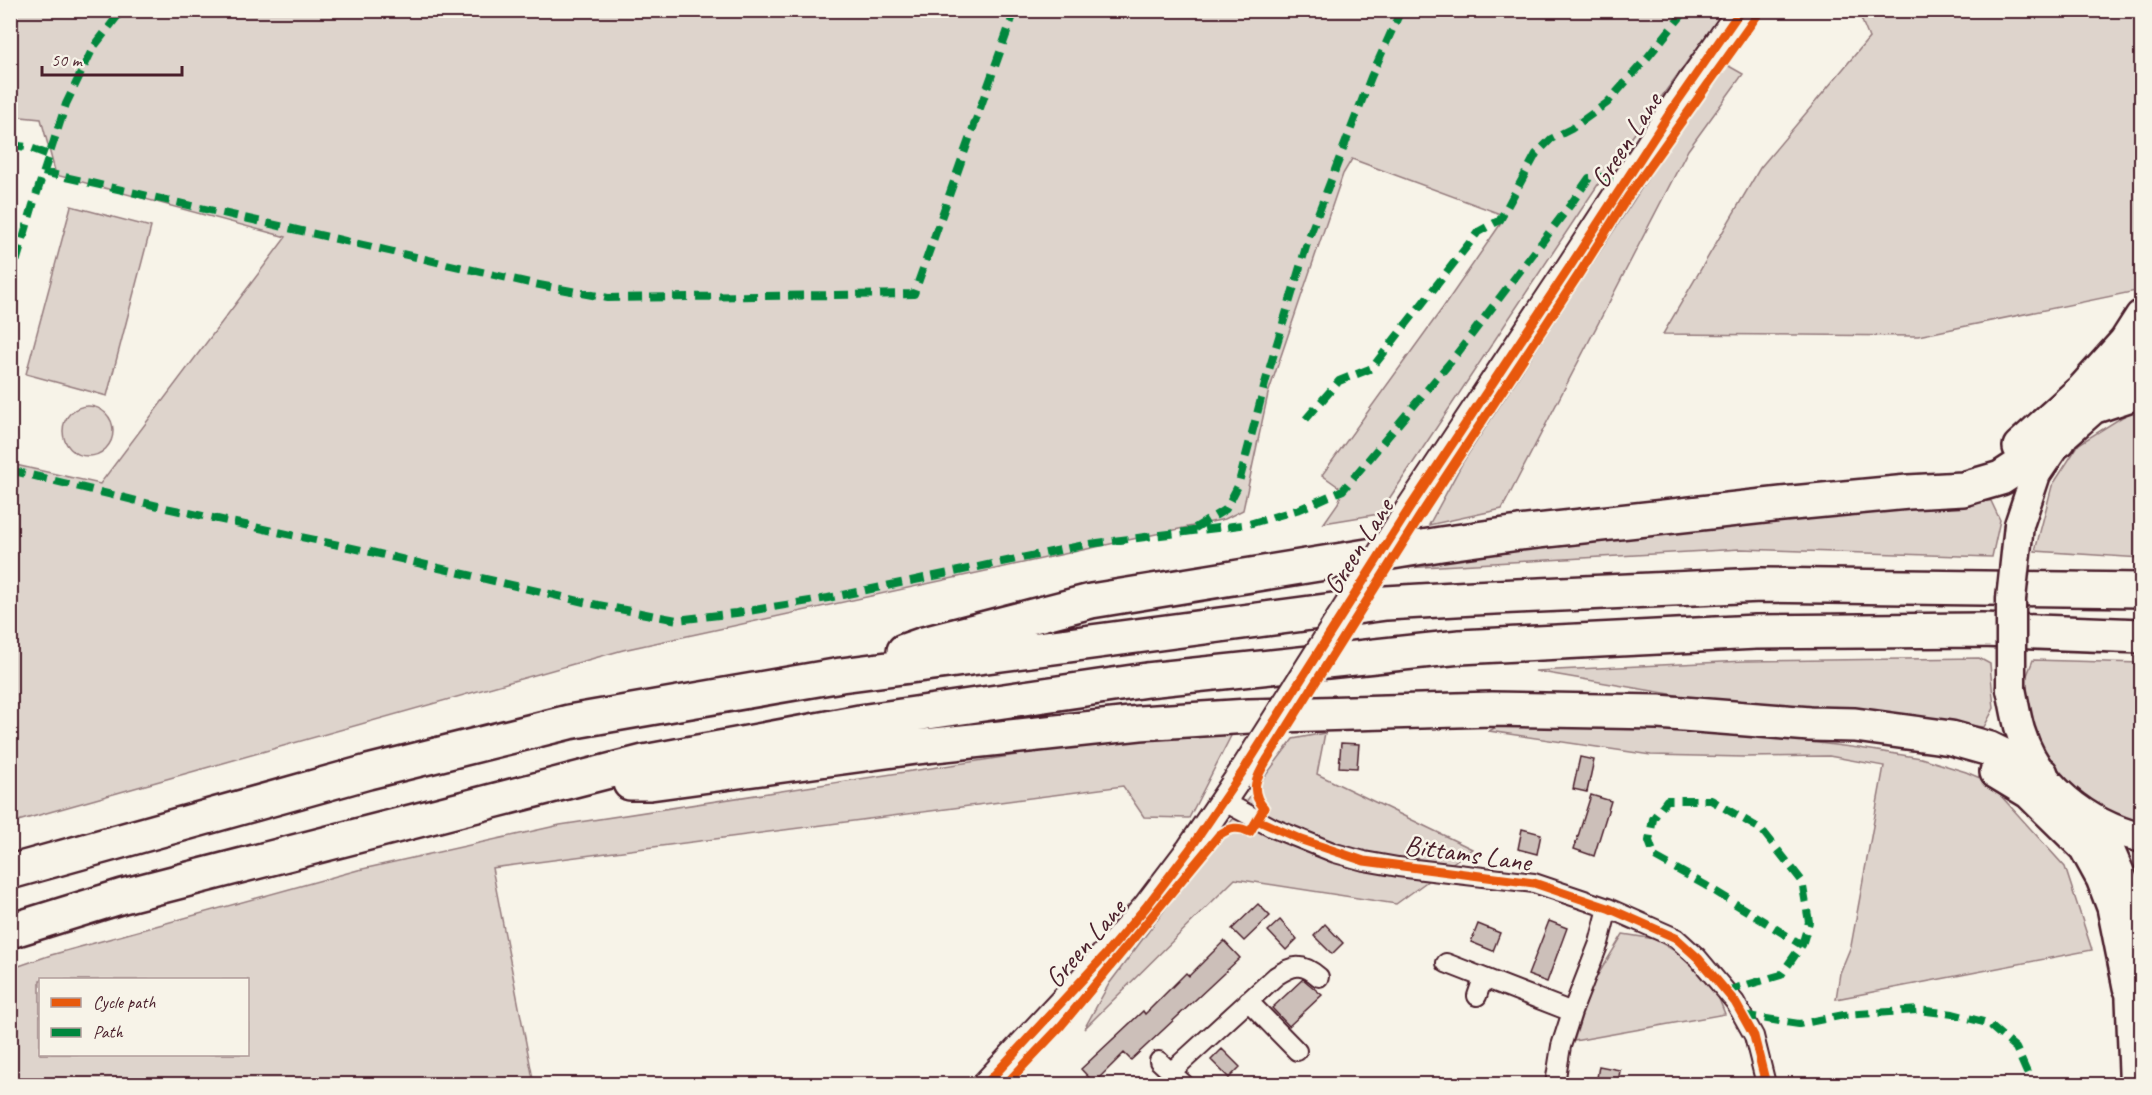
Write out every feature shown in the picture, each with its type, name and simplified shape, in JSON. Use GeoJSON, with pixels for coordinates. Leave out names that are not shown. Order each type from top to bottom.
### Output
{"type":"FeatureCollection","features":[{"type":"Feature","properties":{"kind":"highway"},"geometry":{"type":"LineString","coordinates":[[1908,492],[1948,482],[1993,463],[2024,445],[2083,390],[2126,342],[2142,317]]}},
{"type":"Feature","properties":{"kind":"highway"},"geometry":{"type":"LineString","coordinates":[[841,675],[924,644],[1091,601],[1519,533],[1908,492],[1963,489],[2001,478],[2059,440]]}},
{"type":"Feature","properties":{"kind":"highway"},"geometry":{"type":"LineString","coordinates":[[10,872],[368,772],[569,722],[841,675],[1397,603],[1761,585],[2142,590]]}},
{"type":"Feature","properties":{"kind":"highway"},"geometry":{"type":"LineString","coordinates":[[10,931],[123,896],[644,762],[871,720],[1147,680],[1460,647],[1756,632],[1982,630],[2142,636]]}},
{"type":"Feature","properties":{"kind":"highway"},"geometry":{"type":"LineString","coordinates":[[566,782],[650,783],[916,747],[1140,723],[1249,716],[1503,709],[1658,712],[1810,724],[1855,725],[1951,738],[1990,749],[2041,774]]}},
{"type":"Feature","properties":{"kind":"highway"},"geometry":{"type":"LineString","coordinates":[[1810,724],[1960,758],[1997,772],[2030,792],[2086,847],[2103,878],[2114,907],[2130,987]]}},
{"type":"Feature","properties":{"kind":"main road"},"geometry":{"type":"LineString","coordinates":[[2142,350],[2094,409],[2059,440],[2036,474],[2019,525],[2011,599],[2011,689],[2020,730],[2041,774],[2059,795],[2084,814],[2122,833],[2142,838]]}},
{"type":"Feature","properties":{"kind":"main road"},"geometry":{"type":"LineString","coordinates":[[2094,409],[2142,393]]}},
{"type":"Feature","properties":{"kind":"main road"},"geometry":{"type":"LineString","coordinates":[[2084,814],[2109,848],[2126,887],[2130,910],[2133,1084]]}},
{"type":"Feature","properties":{"kind":"street","name":"Green Lane"},"geometry":{"type":"LineString","coordinates":[[986,1084],[1078,985],[1146,907],[1190,849],[1243,771],[1409,509],[1677,102],[1741,10]]}},
{"type":"Feature","properties":{"kind":"street","name":"Bittams Lane"},"geometry":{"type":"LineString","coordinates":[[1223,801],[1273,828],[1335,853],[1364,861],[1534,883],[1608,908],[1676,938],[1698,958],[1735,1002],[1754,1036],[1766,1084]]}},
{"type":"Feature","properties":{"kind":"street"},"geometry":{"type":"LineString","coordinates":[[1555,1084],[1562,1046],[1572,1012],[1599,943],[1608,908]]}},
{"type":"Feature","properties":{"kind":"street"},"geometry":{"type":"LineString","coordinates":[[1446,963],[1572,1012]]}},
{"type":"Feature","properties":{"kind":"street"},"geometry":{"type":"LineString","coordinates":[[1171,1072],[1276,976],[1290,967],[1310,969],[1319,977]]}},
{"type":"Feature","properties":{"kind":"street"},"geometry":{"type":"LineString","coordinates":[[1477,996],[1484,978]]}},
{"type":"Feature","properties":{"kind":"street"},"geometry":{"type":"LineString","coordinates":[[1248,1001],[1297,1052]]}},
{"type":"Feature","properties":{"kind":"shaded area"},"geometry":{"type":"Polygon","coordinates":[[[10,11],[1724,11],[1603,177],[1379,514],[1324,523],[1338,503],[1343,490],[1322,475],[1506,216],[1352,159],[1343,174],[1268,394],[1243,510],[1225,519],[623,650],[11,823],[11,464],[100,484],[286,237],[56,175],[41,119],[11,116],[10,11]]]}},
{"type":"Feature","properties":{"kind":"shaded area"},"geometry":{"type":"Polygon","coordinates":[[[1858,11],[2141,11],[2141,290],[1918,336],[1663,334],[1760,168],[1869,38],[1858,11]]]}},
{"type":"Feature","properties":{"kind":"shaded area"},"geometry":{"type":"Polygon","coordinates":[[[1727,65],[1743,74],[1688,150],[1502,509],[1429,525],[1463,462],[1652,172],[1727,65]]]}},
{"type":"Feature","properties":{"kind":"shaded area"},"geometry":{"type":"Polygon","coordinates":[[[71,206],[151,227],[107,396],[26,374],[71,206]]]}},
{"type":"Feature","properties":{"kind":"shaded area"},"geometry":{"type":"Polygon","coordinates":[[[88,406],[106,413],[113,431],[106,449],[88,456],[70,449],[63,431],[70,413],[88,406]]]}},
{"type":"Feature","properties":{"kind":"shaded area"},"geometry":{"type":"Polygon","coordinates":[[[2141,408],[2141,558],[2035,551],[2052,486],[2079,444],[2135,409],[2141,408]]]}},
{"type":"Feature","properties":{"kind":"shaded area"},"geometry":{"type":"Polygon","coordinates":[[[1971,500],[1991,501],[2000,520],[1992,557],[1741,549],[1404,568],[1476,551],[1971,500]]]}},
{"type":"Feature","properties":{"kind":"shaded area"},"geometry":{"type":"Polygon","coordinates":[[[1979,658],[1990,664],[1994,708],[1984,727],[1729,704],[1535,671],[1744,661],[1979,658]]]}},
{"type":"Feature","properties":{"kind":"shaded area"},"geometry":{"type":"Polygon","coordinates":[[[2033,660],[2141,663],[2141,825],[2104,812],[2066,784],[2041,749],[2030,717],[2024,683],[2033,660]]]}},
{"type":"Feature","properties":{"kind":"shaded area"},"geometry":{"type":"Polygon","coordinates":[[[1503,723],[1702,729],[1921,758],[1966,772],[2001,787],[2001,796],[2065,867],[2092,950],[1836,999],[1840,973],[1851,946],[1884,766],[1829,756],[1651,755],[1489,731],[1503,723]]]}},
{"type":"Feature","properties":{"kind":"shaded area"},"geometry":{"type":"Polygon","coordinates":[[[1233,732],[1189,818],[1144,817],[1123,786],[492,868],[534,1084],[11,1084],[10,969],[51,955],[358,870],[560,825],[1140,736],[1233,732]]]}},
{"type":"Feature","properties":{"kind":"shaded area"},"geometry":{"type":"Polygon","coordinates":[[[1325,733],[1317,774],[1472,849],[1396,904],[1235,879],[1084,1029],[1109,984],[1293,739],[1325,733]]]}},
{"type":"Feature","properties":{"kind":"shaded area"},"geometry":{"type":"Polygon","coordinates":[[[1623,934],[1655,939],[1708,971],[1725,1014],[1574,1041],[1591,986],[1623,934]]]}},
{"type":"Feature","properties":{"kind":"building"},"geometry":{"type":"Polygon","coordinates":[[[1341,743],[1359,744],[1357,768],[1339,767],[1341,743]]]}},
{"type":"Feature","properties":{"kind":"building"},"geometry":{"type":"Polygon","coordinates":[[[1580,757],[1594,760],[1587,792],[1573,789],[1580,757]]]}},
{"type":"Feature","properties":{"kind":"building"},"geometry":{"type":"Polygon","coordinates":[[[1591,795],[1611,801],[1594,856],[1574,849],[1591,795]]]}},
{"type":"Feature","properties":{"kind":"building"},"geometry":{"type":"Polygon","coordinates":[[[1522,829],[1541,834],[1537,854],[1518,849],[1522,829]]]}},
{"type":"Feature","properties":{"kind":"building"},"geometry":{"type":"Polygon","coordinates":[[[1258,904],[1270,916],[1244,941],[1232,929],[1258,904]]]}},
{"type":"Feature","properties":{"kind":"building"},"geometry":{"type":"Polygon","coordinates":[[[1280,920],[1297,939],[1286,950],[1268,931],[1280,920]]]}},
{"type":"Feature","properties":{"kind":"building"},"geometry":{"type":"Polygon","coordinates":[[[1549,921],[1567,928],[1547,982],[1528,975],[1549,921]]]}},
{"type":"Feature","properties":{"kind":"building"},"geometry":{"type":"Polygon","coordinates":[[[1325,924],[1343,943],[1332,954],[1314,936],[1325,924]]]}},
{"type":"Feature","properties":{"kind":"building"},"geometry":{"type":"Polygon","coordinates":[[[1478,924],[1500,933],[1493,951],[1471,942],[1478,924]]]}},
{"type":"Feature","properties":{"kind":"building"},"geometry":{"type":"Polygon","coordinates":[[[1224,941],[1240,958],[1131,1060],[1124,1053],[1094,1083],[1081,1069],[1143,1011],[1145,1014],[1186,973],[1189,976],[1224,941]]]}},
{"type":"Feature","properties":{"kind":"building"},"geometry":{"type":"Polygon","coordinates":[[[1303,979],[1322,995],[1289,1026],[1272,1008],[1303,979]]]}},
{"type":"Feature","properties":{"kind":"building"},"geometry":{"type":"Polygon","coordinates":[[[1222,1049],[1240,1067],[1229,1078],[1211,1060],[1222,1049]]]}},
{"type":"Feature","properties":{"kind":"building"},"geometry":{"type":"Polygon","coordinates":[[[1599,1066],[1620,1070],[1618,1084],[1596,1084],[1599,1066]]]}},
{"type":"Feature","properties":{"kind":"marked path"},"geometry":{"type":"LineString","coordinates":[[10,283],[66,104],[93,48],[122,10]]}},
{"type":"Feature","properties":{"kind":"marked path"},"geometry":{"type":"LineString","coordinates":[[43,172],[534,284],[608,298],[914,294],[1015,10]]}},
{"type":"Feature","properties":{"kind":"marked path"},"geometry":{"type":"LineString","coordinates":[[1195,528],[1226,509],[1238,486],[1266,380],[1309,237],[1371,77],[1401,10]]}},
{"type":"Feature","properties":{"kind":"marked path"},"geometry":{"type":"LineString","coordinates":[[1306,419],[1339,381],[1372,368],[1478,232],[1500,220],[1536,154],[1551,139],[1571,129],[1607,103],[1686,10]]}},
{"type":"Feature","properties":{"kind":"marked path"},"geometry":{"type":"LineString","coordinates":[[10,145],[28,147],[49,155]]}},
{"type":"Feature","properties":{"kind":"marked path"},"geometry":{"type":"LineString","coordinates":[[10,470],[166,508],[371,552],[588,603],[677,620],[828,598],[1089,544],[1249,524],[1300,509],[1343,490],[1453,359],[1589,178],[1603,177],[1625,182]]}},
{"type":"Feature","properties":{"kind":"marked path"},"geometry":{"type":"LineString","coordinates":[[1726,991],[1781,975],[1802,945],[1809,922],[1802,881],[1762,830],[1711,800],[1667,800],[1653,819],[1649,841],[1655,857],[1802,945]]}},
{"type":"Feature","properties":{"kind":"marked path"},"geometry":{"type":"LineString","coordinates":[[1742,1015],[1799,1024],[1844,1015],[1918,1010],[1953,1014],[1987,1023],[2016,1048],[2032,1084]]}},
{"type":"Feature","properties":{"kind":"cycle path"},"geometry":{"type":"LineString","coordinates":[[986,1084],[1106,954],[1146,907],[1190,849],[1243,771],[1409,509],[1677,102],[1741,10]]}},
{"type":"Feature","properties":{"kind":"cycle path"},"geometry":{"type":"LineString","coordinates":[[1006,1084],[1060,1027],[1219,835],[1234,828],[1250,832],[1264,808],[1255,789],[1260,771],[1268,758],[1420,516],[1629,195],[1761,10]]}},
{"type":"Feature","properties":{"kind":"cycle path"},"geometry":{"type":"LineString","coordinates":[[1257,820],[1302,840],[1364,861],[1534,883],[1608,908],[1676,938],[1698,958],[1735,1002],[1754,1036],[1766,1084]]}}]}
